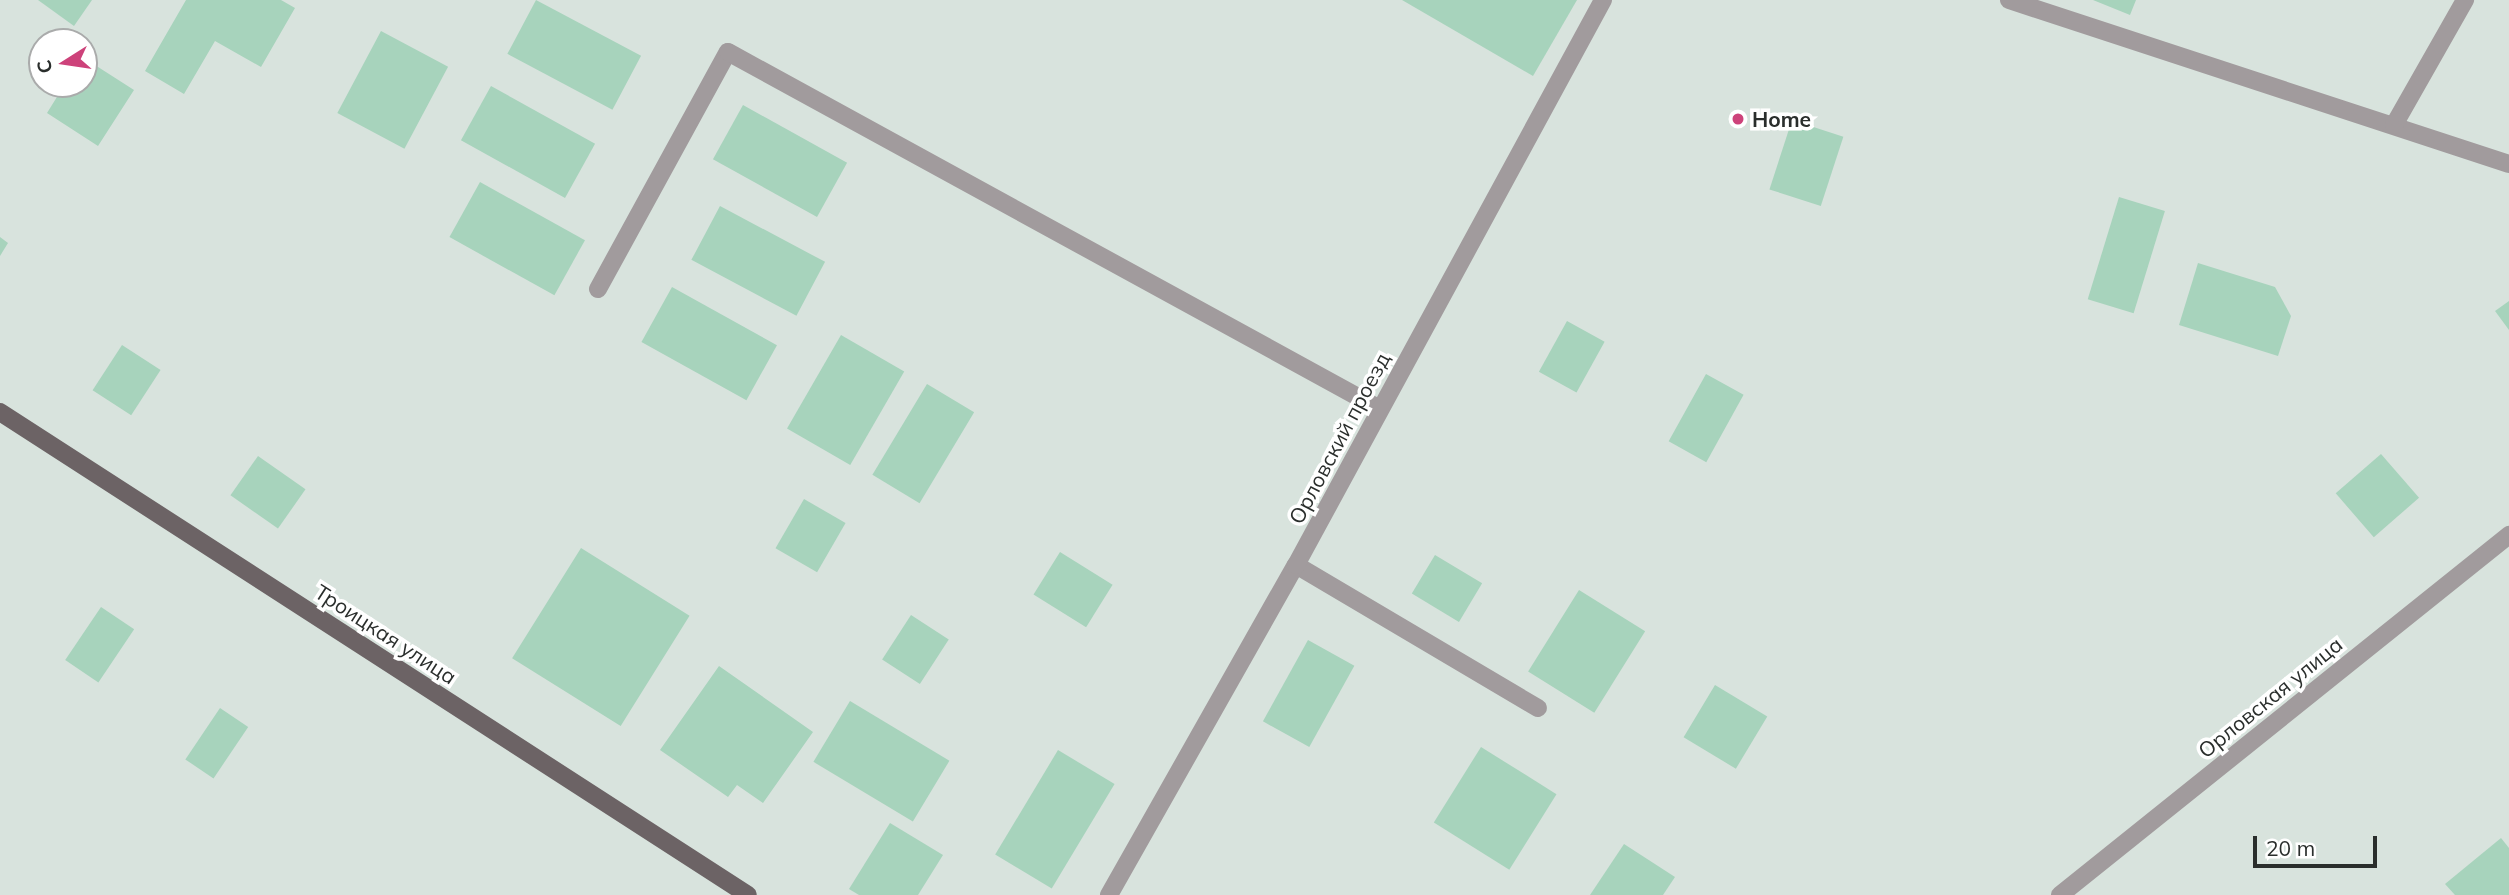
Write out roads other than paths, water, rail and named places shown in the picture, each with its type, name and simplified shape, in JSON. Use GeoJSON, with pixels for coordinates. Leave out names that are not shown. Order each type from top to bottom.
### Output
{"type":"FeatureCollection","features":[{"type":"Feature","properties":{"kind":"main road","name":"Троицкая улица"},"geometry":{"type":"LineString","coordinates":[[0,412],[748,895]]}},
{"type":"Feature","properties":{"kind":"street","name":"Орловский проезд"},"geometry":{"type":"LineString","coordinates":[[1110,895],[1296,565],[1603,0]]}},
{"type":"Feature","properties":{"kind":"street"},"geometry":{"type":"LineString","coordinates":[[2009,0],[2509,164]]}},
{"type":"Feature","properties":{"kind":"street"},"geometry":{"type":"LineString","coordinates":[[2394,125],[2465,0]]}},
{"type":"Feature","properties":{"kind":"street"},"geometry":{"type":"LineString","coordinates":[[598,289],[728,52],[1380,409]]}},
{"type":"Feature","properties":{"kind":"street","name":"Орловская улица"},"geometry":{"type":"LineString","coordinates":[[2060,895],[2509,535]]}},
{"type":"Feature","properties":{"kind":"street"},"geometry":{"type":"LineString","coordinates":[[1296,565],[1538,708]]}},
{"type":"Feature","properties":{"kind":"place","name":"Home"},"geometry":{"type":"Point","coordinates":[1738,119]}}]}
